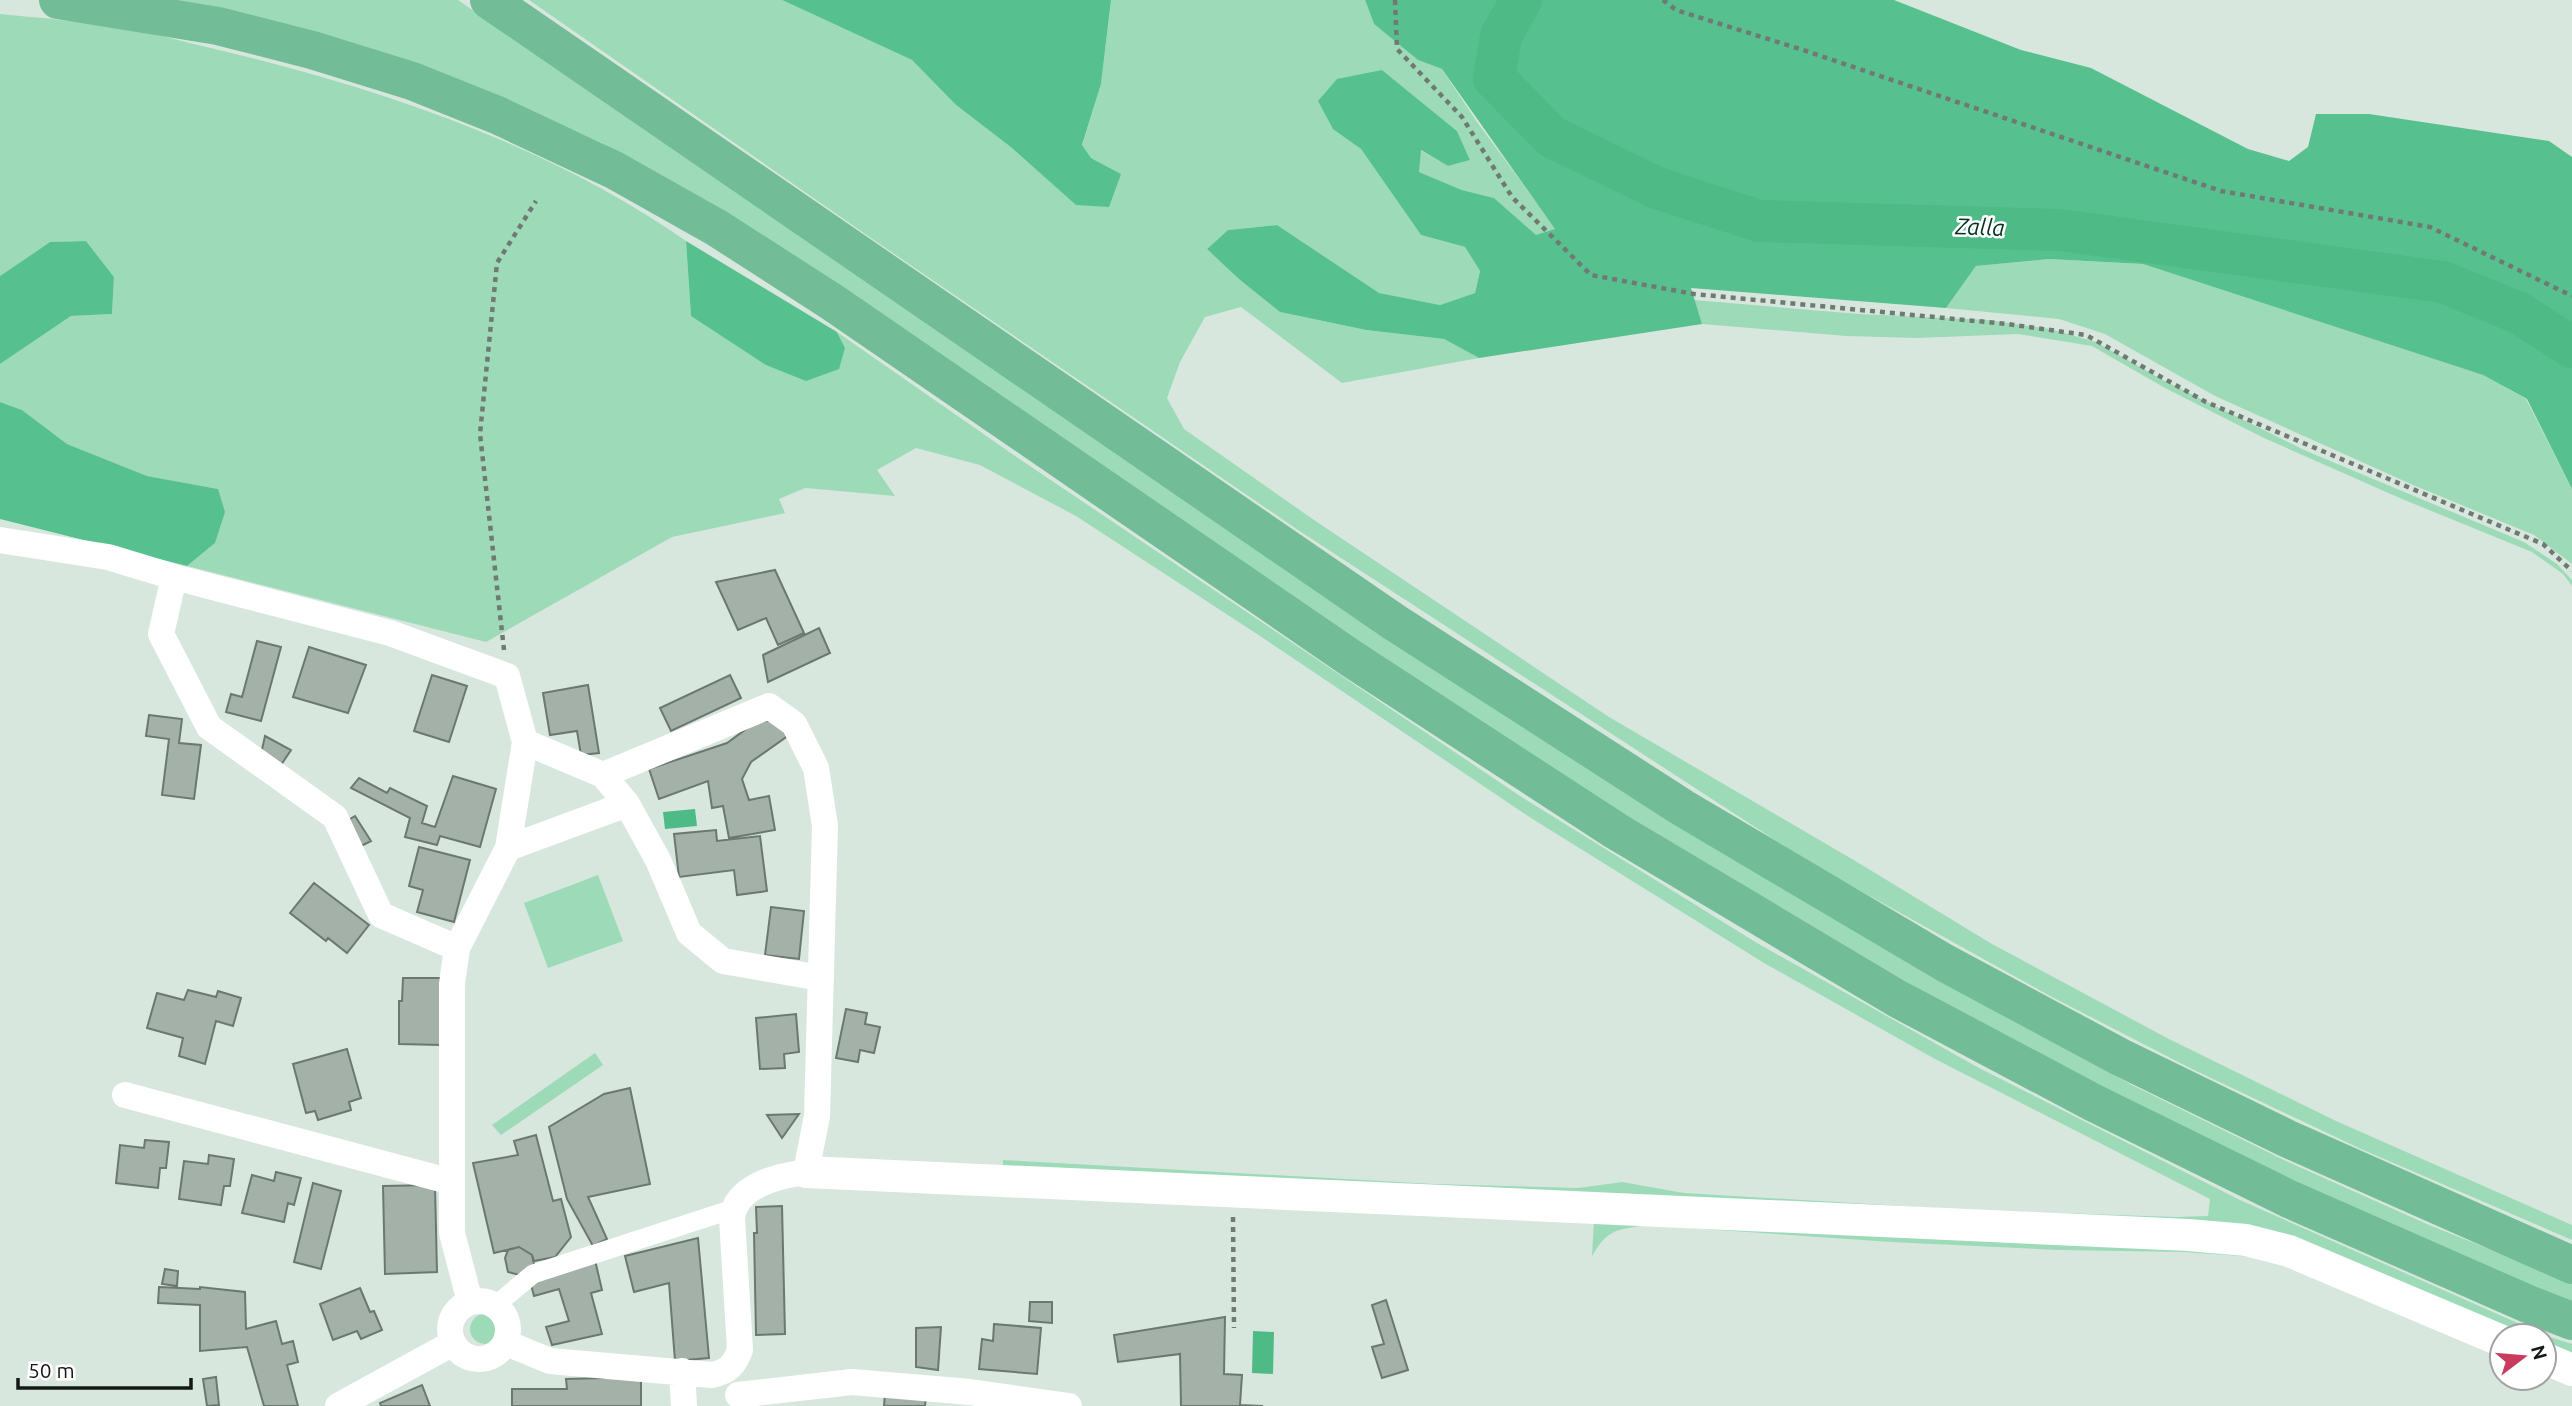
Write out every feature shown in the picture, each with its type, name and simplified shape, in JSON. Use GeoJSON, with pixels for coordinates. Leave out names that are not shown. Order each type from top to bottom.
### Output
{"type":"FeatureCollection","features":[{"type":"Feature","properties":{"kind":"highway"},"geometry":{"type":"LineString","coordinates":[[58,0],[218,26],[312,50],[412,81],[485,110],[614,170],[717,228],[832,302],[1352,659],[1616,831],[1898,999],[2094,1103],[2289,1199],[2572,1321]]}},
{"type":"Feature","properties":{"kind":"highway"},"geometry":{"type":"LineString","coordinates":[[489,0],[1394,622],[1682,808],[1945,962],[2120,1057],[2298,1144],[2572,1265]]}},
{"type":"Feature","properties":{"kind":"street"},"geometry":{"type":"LineString","coordinates":[[0,540],[108,556],[174,577],[390,633],[507,676],[524,742],[508,848],[457,948],[452,984],[452,1233],[470,1302]]}},
{"type":"Feature","properties":{"kind":"street"},"geometry":{"type":"LineString","coordinates":[[174,577],[161,634],[209,727],[335,817],[381,915],[457,948]]}},
{"type":"Feature","properties":{"kind":"street"},"geometry":{"type":"LineString","coordinates":[[603,775],[769,706],[794,724],[816,768],[825,826],[817,1116],[806,1171]]}},
{"type":"Feature","properties":{"kind":"street"},"geometry":{"type":"LineString","coordinates":[[524,742],[603,775],[627,804],[658,860],[689,933],[723,961],[821,978]]}},
{"type":"Feature","properties":{"kind":"street"},"geometry":{"type":"LineString","coordinates":[[508,848],[627,804]]}},
{"type":"Feature","properties":{"kind":"street"},"geometry":{"type":"LineString","coordinates":[[125,1095],[452,1182]]}},
{"type":"Feature","properties":{"kind":"street"},"geometry":{"type":"LineString","coordinates":[[506,1343],[550,1361],[712,1375],[721,1373],[732,1366],[740,1350],[733,1209],[738,1199],[777,1176],[806,1171],[2188,1235],[2246,1240],[2288,1251],[2488,1335]]}},
{"type":"Feature","properties":{"kind":"street"},"geometry":{"type":"LineString","coordinates":[[496,1305],[533,1274],[733,1209]]}},
{"type":"Feature","properties":{"kind":"street"},"geometry":{"type":"LineString","coordinates":[[483,1300],[496,1305],[505,1316],[509,1329],[506,1343],[495,1355],[479,1360],[464,1355],[453,1343],[450,1331],[452,1318],[459,1308],[470,1302],[483,1300]]}},
{"type":"Feature","properties":{"kind":"street"},"geometry":{"type":"LineString","coordinates":[[338,1406],[453,1343]]}},
{"type":"Feature","properties":{"kind":"street"},"geometry":{"type":"LineString","coordinates":[[732,1366],[737,1400],[852,1382],[970,1392],[1069,1406]]}},
{"type":"Feature","properties":{"kind":"street"},"geometry":{"type":"LineString","coordinates":[[682,1371],[684,1406]]}},
{"type":"Feature","properties":{"kind":"path"},"geometry":{"type":"LineString","coordinates":[[1395,0],[1397,49],[1462,117],[1511,197],[1591,275],[1694,294],[2007,324],[2085,335],[2206,401],[2543,544],[2572,571]]}},
{"type":"Feature","properties":{"kind":"path"},"geometry":{"type":"LineString","coordinates":[[1663,0],[1676,10],[2221,191],[2430,227],[2572,296]]}},
{"type":"Feature","properties":{"kind":"path"},"geometry":{"type":"LineString","coordinates":[[507,676],[480,434],[496,263],[536,201]]}},
{"type":"Feature","properties":{"kind":"path"},"geometry":{"type":"LineString","coordinates":[[1233,1191],[1234,1328]]}},
{"type":"Feature","properties":{"kind":"shaded area"},"geometry":{"type":"Polygon","coordinates":[[[154,0],[458,0],[1041,402],[1972,997],[2134,1086],[2286,1161],[2429,1225],[2572,1282],[2572,1303],[2277,1179],[1962,1015],[1614,808],[1395,666],[748,226],[602,143],[506,100],[154,0]]]}},
{"type":"Feature","properties":{"kind":"shaded area"},"geometry":{"type":"Polygon","coordinates":[[[529,0],[782,0],[912,60],[956,105],[1012,148],[1121,174],[1091,158],[1082,146],[1101,84],[1111,0],[1365,0],[1374,24],[1418,60],[1442,69],[1477,122],[1556,229],[1536,236],[1494,198],[1462,190],[1419,172],[1420,150],[1448,166],[1470,160],[1457,131],[1382,70],[1333,128],[1361,149],[1421,235],[1465,247],[1480,271],[1475,293],[1440,305],[1378,293],[1277,225],[1228,230],[1207,249],[1280,312],[1366,330],[1444,339],[1479,358],[1342,383],[1241,307],[1205,317],[1180,362],[1167,398],[1184,429],[1314,520],[1609,717],[1992,944],[2167,1038],[2336,1121],[2572,1225],[2572,1240],[2361,1149],[2190,1068],[2052,997],[1812,864],[1298,530],[529,0]]]}},
{"type":"Feature","properties":{"kind":"shaded area"},"geometry":{"type":"Polygon","coordinates":[[[782,0],[1111,0],[1101,84],[1082,145],[1091,158],[1121,174],[1109,207],[1076,205],[1012,148],[956,105],[912,60],[782,0]]]}},
{"type":"Feature","properties":{"kind":"shaded area"},"geometry":{"type":"Polygon","coordinates":[[[1365,0],[1894,0],[2021,50],[2091,68],[2248,149],[2289,161],[2308,147],[2316,114],[2369,114],[2549,141],[2572,157],[2572,489],[2527,399],[2483,375],[2143,264],[2049,259],[1976,266],[1946,308],[1691,288],[1702,324],[1479,358],[1444,339],[1366,330],[1280,312],[1207,249],[1228,230],[1277,225],[1379,293],[1440,305],[1475,293],[1480,271],[1465,247],[1421,235],[1361,149],[1333,129],[1318,101],[1337,79],[1382,70],[1457,131],[1470,160],[1448,166],[1421,150],[1419,172],[1462,190],[1494,198],[1536,235],[1555,229],[1442,69],[1418,60],[1374,24],[1365,0]]]}},
{"type":"Feature","properties":{"kind":"shaded area"},"geometry":{"type":"Polygon","coordinates":[[[0,14],[107,26],[168,38],[276,64],[399,101],[460,123],[578,176],[686,241],[691,316],[845,348],[837,332],[1021,460],[1520,796],[1757,943],[1979,1068],[2240,1200],[2515,1322],[2488,1322],[2488,1326],[2311,1246],[1003,1169],[1003,1160],[1435,1184],[1578,1188],[1622,1182],[1684,1193],[1970,1210],[2175,1217],[2208,1216],[2210,1199],[1935,1059],[1764,963],[1531,818],[1076,516],[980,465],[916,448],[877,470],[895,496],[805,488],[779,499],[785,513],[672,537],[486,642],[187,566],[215,543],[218,489],[147,476],[67,444],[22,410],[0,402],[0,364],[71,316],[112,314],[114,277],[86,241],[50,242],[0,276],[0,14]]]}},
{"type":"Feature","properties":{"kind":"shaded area"},"geometry":{"type":"Polygon","coordinates":[[[86,241],[114,277],[112,314],[71,316],[0,364],[0,276],[50,242],[86,241]]]}},
{"type":"Feature","properties":{"kind":"shaded area"},"geometry":{"type":"Polygon","coordinates":[[[686,241],[837,332],[845,348],[839,369],[806,381],[766,365],[691,316],[686,241]]]}},
{"type":"Feature","properties":{"kind":"shaded area"},"geometry":{"type":"Polygon","coordinates":[[[2049,259],[2143,264],[2483,375],[2526,399],[2572,489],[2572,564],[2534,535],[2413,485],[2215,396],[2105,334],[2059,319],[1946,308],[1976,266],[2049,259]]]}},
{"type":"Feature","properties":{"kind":"shaded area"},"geometry":{"type":"Polygon","coordinates":[[[1694,300],[1859,314],[1988,320],[2050,329],[2096,342],[2161,379],[2304,450],[2524,542],[2557,564],[2572,580],[2572,586],[2563,574],[2532,552],[2402,499],[2264,438],[2165,388],[2092,346],[2018,334],[1917,338],[1846,336],[1702,324],[1694,300]]]}},
{"type":"Feature","properties":{"kind":"shaded area"},"geometry":{"type":"Polygon","coordinates":[[[0,402],[22,410],[67,444],[147,476],[218,489],[225,512],[215,543],[187,566],[0,519],[0,402]]]}},
{"type":"Feature","properties":{"kind":"shaded area"},"geometry":{"type":"Polygon","coordinates":[[[695,809],[697,826],[665,829],[663,812],[695,809]]]}},
{"type":"Feature","properties":{"kind":"shaded area"},"geometry":{"type":"Polygon","coordinates":[[[598,875],[623,941],[548,968],[524,903],[598,875]]]}},
{"type":"Feature","properties":{"kind":"shaded area"},"geometry":{"type":"Polygon","coordinates":[[[595,1053],[603,1065],[501,1135],[492,1125],[595,1053]]]}},
{"type":"Feature","properties":{"kind":"shaded area"},"geometry":{"type":"Polygon","coordinates":[[[1594,1219],[1702,1222],[2248,1250],[2279,1256],[2488,1345],[2488,1351],[2305,1272],[2254,1257],[2184,1252],[2058,1250],[1891,1242],[1645,1225],[1614,1232],[1603,1240],[1592,1256],[1594,1219]]]}},
{"type":"Feature","properties":{"kind":"shaded area"},"geometry":{"type":"Polygon","coordinates":[[[485,1314],[496,1318],[500,1329],[496,1340],[485,1344],[474,1340],[470,1329],[474,1318],[485,1314]]]}},
{"type":"Feature","properties":{"kind":"shaded area"},"geometry":{"type":"Polygon","coordinates":[[[1253,1331],[1274,1332],[1273,1374],[1252,1373],[1253,1331]]]}},
{"type":"Feature","properties":{"kind":"shaded area"},"geometry":{"type":"Polygon","coordinates":[[[2558,1340],[2572,1344],[2572,1361],[2558,1356],[2558,1340]]]}},
{"type":"Feature","properties":{"kind":"building"},"geometry":{"type":"Polygon","coordinates":[[[775,570],[804,633],[778,645],[766,618],[738,630],[716,582],[775,570]]]}},
{"type":"Feature","properties":{"kind":"building"},"geometry":{"type":"Polygon","coordinates":[[[819,628],[830,653],[768,682],[763,655],[819,628]]]}},
{"type":"Feature","properties":{"kind":"building"},"geometry":{"type":"Polygon","coordinates":[[[257,641],[281,647],[261,721],[226,712],[231,694],[242,697],[257,641]]]}},
{"type":"Feature","properties":{"kind":"building"},"geometry":{"type":"Polygon","coordinates":[[[309,647],[366,665],[348,713],[293,697],[309,647]]]}},
{"type":"Feature","properties":{"kind":"building"},"geometry":{"type":"Polygon","coordinates":[[[432,675],[467,686],[449,742],[414,731],[432,675]]]}},
{"type":"Feature","properties":{"kind":"building"},"geometry":{"type":"Polygon","coordinates":[[[730,675],[741,698],[671,731],[660,708],[730,675]]]}},
{"type":"Feature","properties":{"kind":"building"},"geometry":{"type":"Polygon","coordinates":[[[588,685],[599,753],[581,755],[577,731],[550,735],[543,693],[588,685]]]}},
{"type":"Feature","properties":{"kind":"building"},"geometry":{"type":"Polygon","coordinates":[[[149,715],[182,719],[179,743],[201,745],[194,799],[162,795],[169,739],[146,736],[149,715]]]}},
{"type":"Feature","properties":{"kind":"building"},"geometry":{"type":"Polygon","coordinates":[[[773,719],[789,735],[751,762],[742,779],[749,800],[769,796],[775,830],[729,838],[723,806],[712,808],[708,781],[659,799],[649,769],[727,743],[753,724],[773,719]]]}},
{"type":"Feature","properties":{"kind":"building"},"geometry":{"type":"Polygon","coordinates":[[[265,736],[291,750],[279,768],[261,754],[265,736]]]}},
{"type":"Feature","properties":{"kind":"building"},"geometry":{"type":"Polygon","coordinates":[[[453,776],[496,789],[480,847],[440,836],[437,845],[405,837],[410,818],[351,788],[359,778],[387,793],[390,788],[427,806],[422,823],[435,827],[453,776]]]}},
{"type":"Feature","properties":{"kind":"building"},"geometry":{"type":"Polygon","coordinates":[[[355,816],[371,841],[355,849],[345,822],[355,816]]]}},
{"type":"Feature","properties":{"kind":"building"},"geometry":{"type":"Polygon","coordinates":[[[716,830],[717,841],[760,836],[767,891],[737,895],[734,870],[679,877],[674,834],[716,830]]]}},
{"type":"Feature","properties":{"kind":"building"},"geometry":{"type":"Polygon","coordinates":[[[419,847],[470,860],[454,922],[417,912],[423,890],[409,886],[419,847]]]}},
{"type":"Feature","properties":{"kind":"building"},"geometry":{"type":"Polygon","coordinates":[[[314,883],[369,925],[347,953],[328,938],[326,941],[290,913],[314,883]]]}},
{"type":"Feature","properties":{"kind":"building"},"geometry":{"type":"Polygon","coordinates":[[[771,907],[804,911],[799,959],[765,955],[771,907]]]}},
{"type":"Feature","properties":{"kind":"building"},"geometry":{"type":"Polygon","coordinates":[[[403,978],[443,978],[441,1045],[399,1044],[399,1001],[402,1001],[403,978]]]}},
{"type":"Feature","properties":{"kind":"building"},"geometry":{"type":"Polygon","coordinates":[[[188,990],[216,997],[218,991],[241,998],[233,1026],[216,1021],[205,1064],[179,1056],[183,1038],[147,1028],[157,993],[184,1000],[188,990]]]}},
{"type":"Feature","properties":{"kind":"building"},"geometry":{"type":"Polygon","coordinates":[[[846,1009],[867,1013],[865,1024],[880,1027],[874,1053],[860,1050],[858,1062],[836,1058],[846,1009]]]}},
{"type":"Feature","properties":{"kind":"building"},"geometry":{"type":"Polygon","coordinates":[[[796,1014],[799,1052],[784,1054],[785,1068],[760,1069],[756,1018],[796,1014]]]}},
{"type":"Feature","properties":{"kind":"building"},"geometry":{"type":"Polygon","coordinates":[[[347,1049],[361,1098],[349,1102],[351,1110],[318,1120],[315,1111],[306,1113],[293,1064],[347,1049]]]}},
{"type":"Feature","properties":{"kind":"building"},"geometry":{"type":"Polygon","coordinates":[[[630,1088],[650,1184],[588,1197],[607,1239],[593,1246],[567,1199],[549,1127],[604,1094],[630,1088]]]}},
{"type":"Feature","properties":{"kind":"building"},"geometry":{"type":"Polygon","coordinates":[[[799,1114],[782,1138],[767,1115],[799,1114]]]}},
{"type":"Feature","properties":{"kind":"building"},"geometry":{"type":"Polygon","coordinates":[[[536,1135],[553,1201],[561,1199],[571,1237],[555,1257],[534,1261],[532,1255],[519,1247],[494,1253],[473,1163],[518,1155],[514,1141],[536,1135]]]}},
{"type":"Feature","properties":{"kind":"building"},"geometry":{"type":"Polygon","coordinates":[[[145,1140],[169,1142],[166,1168],[160,1168],[158,1188],[116,1183],[120,1145],[144,1148],[145,1140]]]}},
{"type":"Feature","properties":{"kind":"building"},"geometry":{"type":"Polygon","coordinates":[[[209,1155],[234,1159],[230,1186],[224,1186],[221,1205],[179,1199],[184,1161],[208,1164],[209,1155]]]}},
{"type":"Feature","properties":{"kind":"building"},"geometry":{"type":"Polygon","coordinates":[[[276,1172],[301,1178],[294,1205],[288,1203],[284,1222],[242,1213],[252,1175],[274,1181],[276,1172]]]}},
{"type":"Feature","properties":{"kind":"building"},"geometry":{"type":"Polygon","coordinates":[[[313,1183],[341,1191],[321,1269],[294,1262],[313,1183]]]}},
{"type":"Feature","properties":{"kind":"building"},"geometry":{"type":"Polygon","coordinates":[[[435,1185],[437,1272],[385,1274],[383,1186],[435,1185]]]}},
{"type":"Feature","properties":{"kind":"building"},"geometry":{"type":"Polygon","coordinates":[[[782,1206],[785,1334],[756,1335],[756,1207],[782,1206]]]}},
{"type":"Feature","properties":{"kind":"building"},"geometry":{"type":"Polygon","coordinates":[[[698,1238],[709,1358],[675,1361],[669,1283],[634,1292],[625,1256],[698,1238]]]}},
{"type":"Feature","properties":{"kind":"building"},"geometry":{"type":"Polygon","coordinates":[[[519,1247],[532,1255],[534,1264],[523,1276],[508,1272],[505,1258],[508,1250],[519,1247]]]}},
{"type":"Feature","properties":{"kind":"building"},"geometry":{"type":"Polygon","coordinates":[[[595,1260],[602,1290],[591,1293],[602,1334],[552,1345],[546,1327],[569,1321],[559,1289],[534,1296],[530,1281],[595,1260]]]}},
{"type":"Feature","properties":{"kind":"building"},"geometry":{"type":"Polygon","coordinates":[[[165,1269],[178,1271],[177,1286],[162,1284],[165,1269]]]}},
{"type":"Feature","properties":{"kind":"building"},"geometry":{"type":"Polygon","coordinates":[[[159,1287],[200,1287],[245,1292],[246,1329],[276,1321],[282,1344],[293,1341],[298,1362],[287,1365],[298,1406],[264,1406],[247,1347],[200,1351],[200,1305],[158,1303],[159,1287]]]}},
{"type":"Feature","properties":{"kind":"building"},"geometry":{"type":"Polygon","coordinates":[[[360,1288],[370,1312],[374,1311],[382,1330],[361,1339],[357,1331],[333,1340],[320,1304],[360,1288]]]}},
{"type":"Feature","properties":{"kind":"building"},"geometry":{"type":"Polygon","coordinates":[[[1386,1300],[1408,1370],[1382,1378],[1372,1347],[1384,1344],[1372,1305],[1386,1300]]]}},
{"type":"Feature","properties":{"kind":"building"},"geometry":{"type":"Polygon","coordinates":[[[1030,1302],[1052,1302],[1052,1323],[1029,1321],[1030,1302]]]}},
{"type":"Feature","properties":{"kind":"building"},"geometry":{"type":"Polygon","coordinates":[[[1225,1317],[1224,1374],[1242,1375],[1240,1405],[1263,1406],[1181,1406],[1180,1354],[1118,1362],[1114,1335],[1225,1317]]]}},
{"type":"Feature","properties":{"kind":"building"},"geometry":{"type":"Polygon","coordinates":[[[994,1324],[1041,1328],[1037,1374],[979,1369],[982,1339],[993,1341],[994,1324]]]}},
{"type":"Feature","properties":{"kind":"building"},"geometry":{"type":"Polygon","coordinates":[[[941,1327],[938,1370],[916,1367],[916,1328],[941,1327]]]}},
{"type":"Feature","properties":{"kind":"building"},"geometry":{"type":"Polygon","coordinates":[[[216,1377],[219,1405],[207,1406],[203,1379],[216,1377]]]}},
{"type":"Feature","properties":{"kind":"building"},"geometry":{"type":"Polygon","coordinates":[[[641,1377],[641,1406],[512,1406],[512,1389],[567,1389],[566,1379],[641,1377]]]}},
{"type":"Feature","properties":{"kind":"building"},"geometry":{"type":"Polygon","coordinates":[[[422,1385],[430,1406],[381,1406],[380,1403],[422,1385]]]}},
{"type":"Feature","properties":{"kind":"building"},"geometry":{"type":"Polygon","coordinates":[[[885,1391],[926,1396],[925,1406],[884,1406],[885,1391]]]}},
{"type":"Feature","properties":{"kind":"waterway","name":"Zalla"},"geometry":{"type":"LineString","coordinates":[[1521,0],[1501,36],[1494,78],[1552,137],[1657,188],[1759,221],[2060,230],[2443,282],[2519,313],[2572,347]]}}]}
